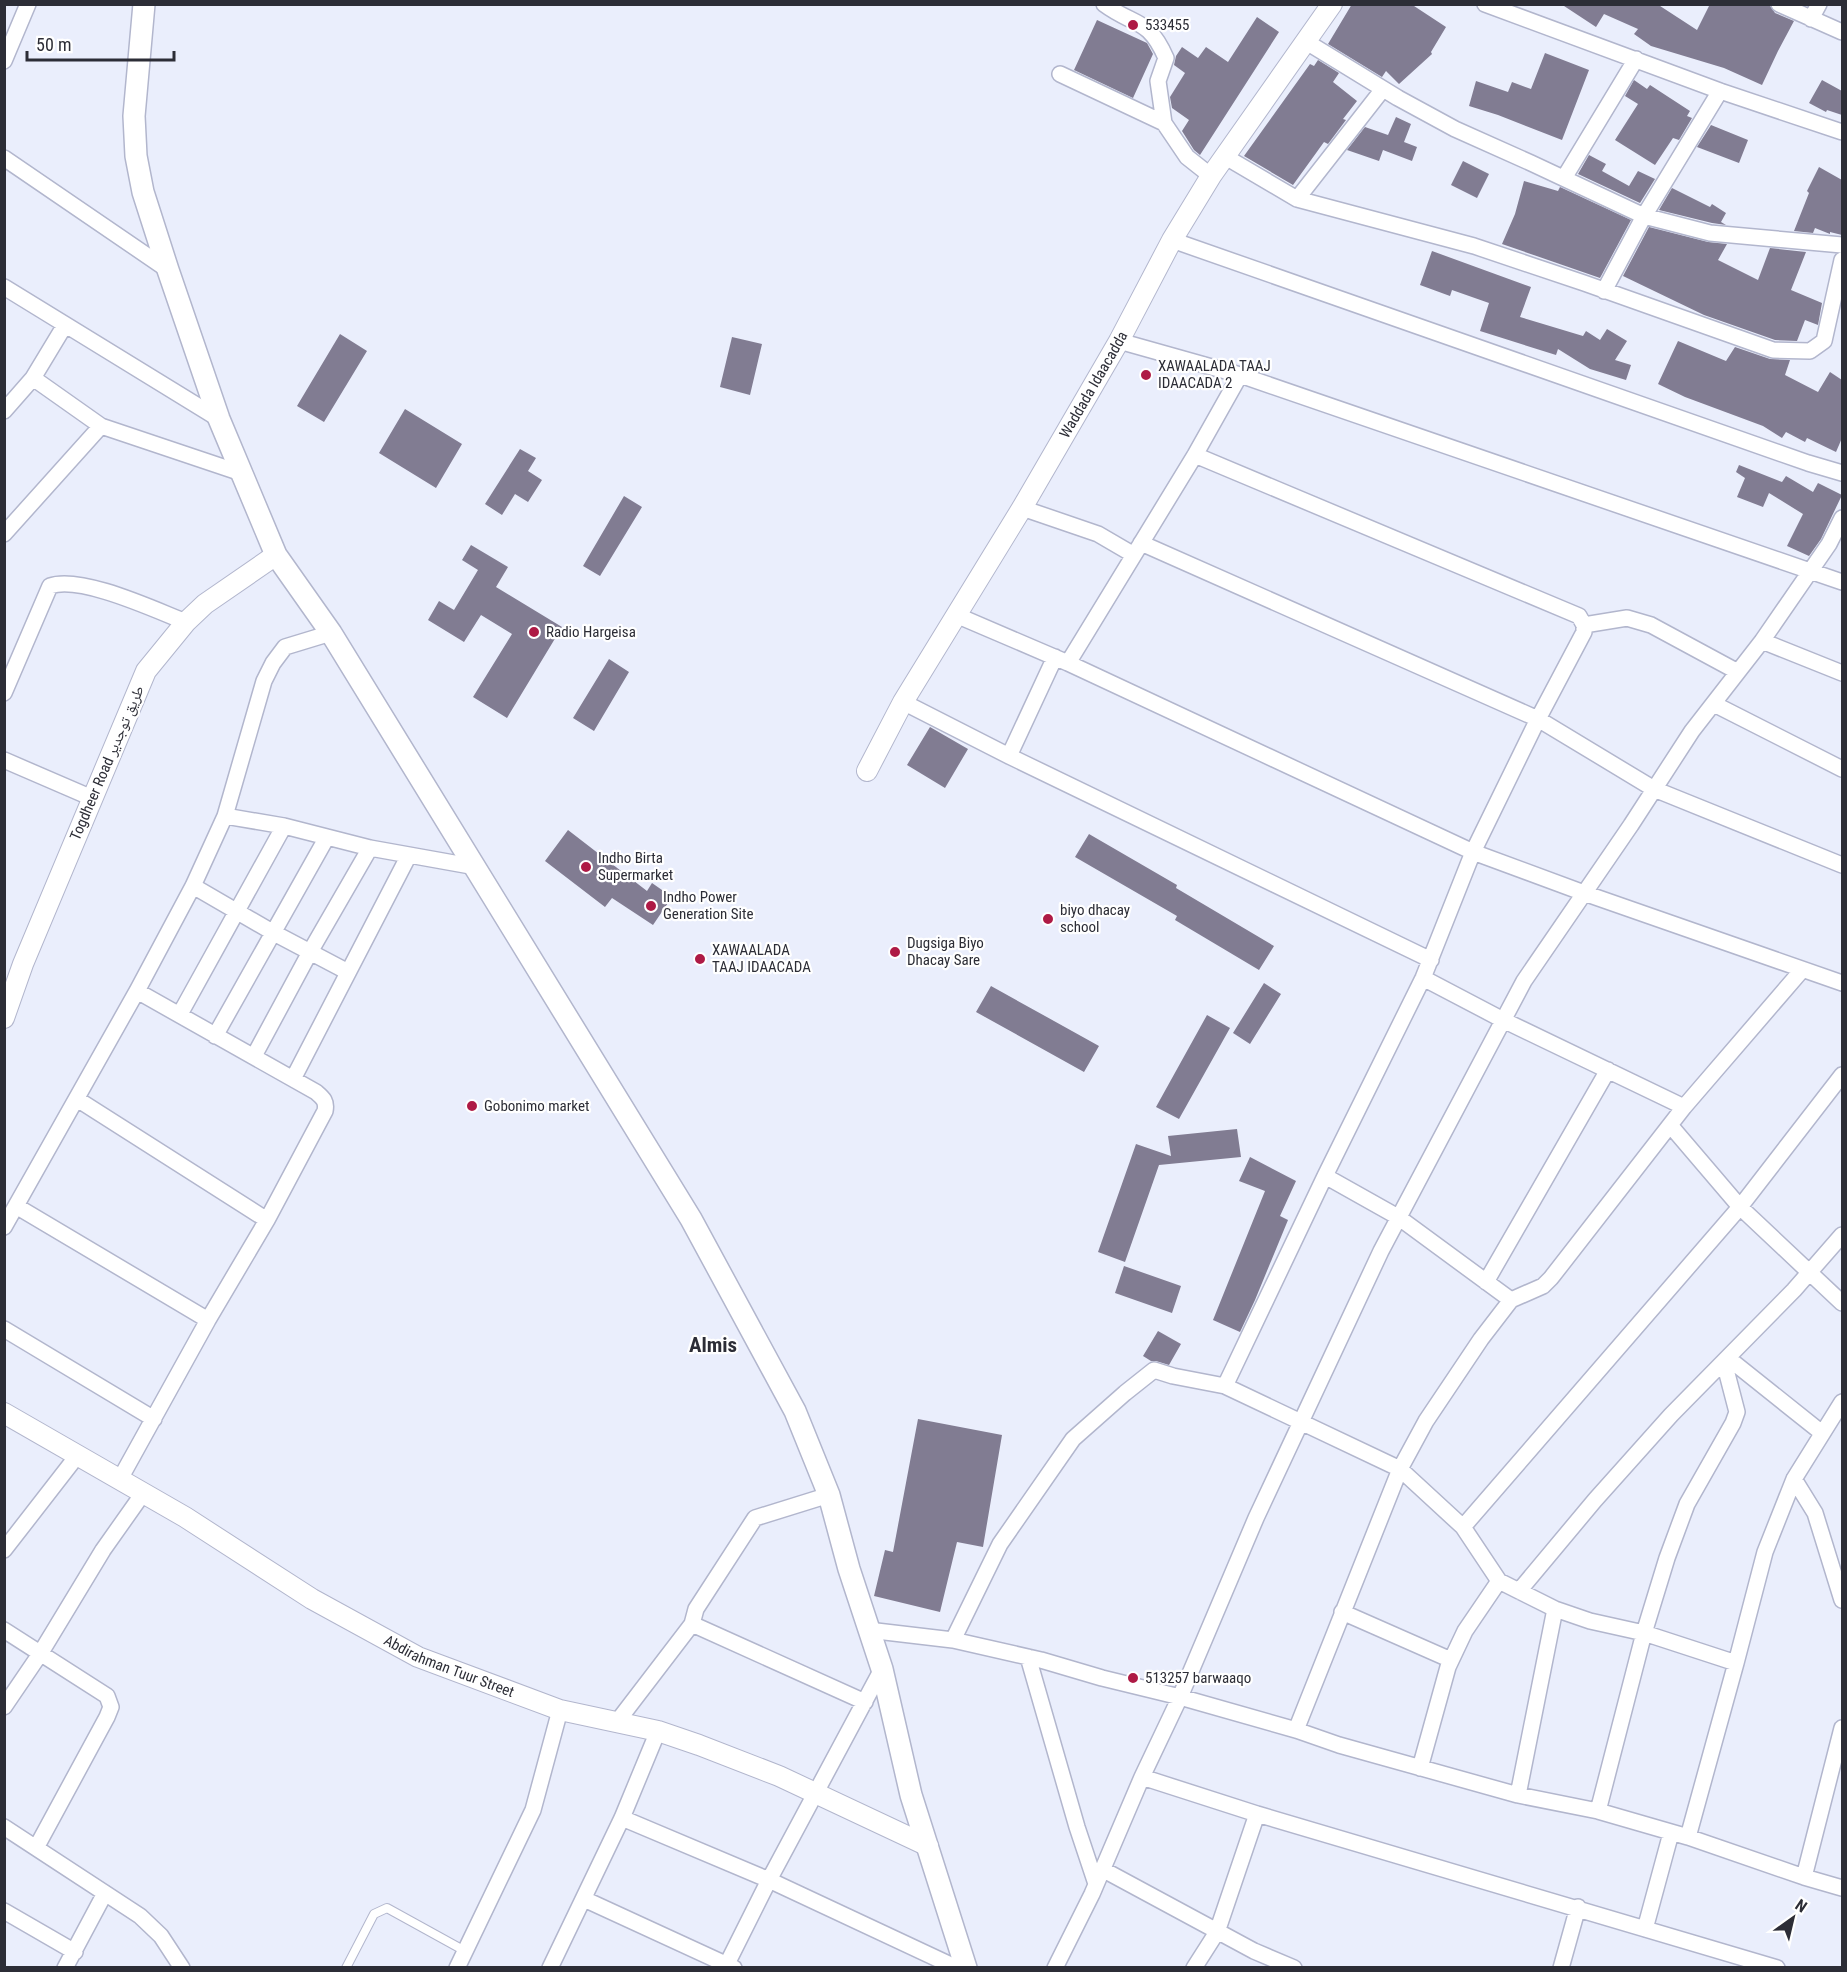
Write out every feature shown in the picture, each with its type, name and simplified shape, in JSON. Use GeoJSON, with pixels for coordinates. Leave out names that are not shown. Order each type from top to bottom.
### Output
{"type":"FeatureCollection","features":[{"type":"Feature","properties":{"kind":"main road"},"geometry":{"type":"LineString","coordinates":[[144,4],[134,116],[136,156],[143,192],[219,419],[241,473],[276,555],[331,633],[691,1219],[795,1412],[829,1495],[849,1569],[882,1670],[911,1795],[966,1968]]}},
{"type":"Feature","properties":{"kind":"street"},"geometry":{"type":"LineString","coordinates":[[4,61],[9,38],[28,4]]}},
{"type":"Feature","properties":{"kind":"street"},"geometry":{"type":"LineString","coordinates":[[1104,4],[1153,33],[1166,58],[1158,81],[1164,123],[1187,157],[1211,176]]}},
{"type":"Feature","properties":{"kind":"street","name":"Waddada Idaacadda"},"geometry":{"type":"LineString","coordinates":[[867,771],[903,702],[1022,508],[1119,341],[1172,240],[1224,156],[1332,4]]}},
{"type":"Feature","properties":{"kind":"street"},"geometry":{"type":"LineString","coordinates":[[1485,4],[1720,91],[1842,132]]}},
{"type":"Feature","properties":{"kind":"street"},"geometry":{"type":"LineString","coordinates":[[1779,4],[1842,32]]}},
{"type":"Feature","properties":{"kind":"street"},"geometry":{"type":"LineString","coordinates":[[1811,19],[1820,4]]}},
{"type":"Feature","properties":{"kind":"street"},"geometry":{"type":"LineString","coordinates":[[1305,41],[1383,89],[1455,129],[1644,216],[1710,233],[1842,245]]}},
{"type":"Feature","properties":{"kind":"street"},"geometry":{"type":"LineString","coordinates":[[1564,178],[1636,59]]}},
{"type":"Feature","properties":{"kind":"street"},"geometry":{"type":"LineString","coordinates":[[1060,74],[1164,123]]}},
{"type":"Feature","properties":{"kind":"street"},"geometry":{"type":"LineString","coordinates":[[1297,199],[1383,89]]}},
{"type":"Feature","properties":{"kind":"street"},"geometry":{"type":"LineString","coordinates":[[1604,291],[1644,216],[1720,91]]}},
{"type":"Feature","properties":{"kind":"street"},"geometry":{"type":"LineString","coordinates":[[1224,156],[1297,199],[1474,246],[1773,350],[1810,351],[1824,341],[1842,260]]}},
{"type":"Feature","properties":{"kind":"street"},"geometry":{"type":"LineString","coordinates":[[4,158],[168,270]]}},
{"type":"Feature","properties":{"kind":"street"},"geometry":{"type":"LineString","coordinates":[[1172,240],[1753,444],[1842,473]]}},
{"type":"Feature","properties":{"kind":"street"},"geometry":{"type":"LineString","coordinates":[[4,287],[219,419]]}},
{"type":"Feature","properties":{"kind":"street"},"geometry":{"type":"LineString","coordinates":[[4,411],[33,378],[65,325]]}},
{"type":"Feature","properties":{"kind":"street"},"geometry":{"type":"LineString","coordinates":[[1119,341],[1240,375],[1842,582]]}},
{"type":"Feature","properties":{"kind":"street"},"geometry":{"type":"LineString","coordinates":[[1008,756],[1061,660],[1138,549],[1240,375]]}},
{"type":"Feature","properties":{"kind":"street"},"geometry":{"type":"LineString","coordinates":[[33,378],[101,426],[241,473]]}},
{"type":"Feature","properties":{"kind":"street"},"geometry":{"type":"LineString","coordinates":[[4,534],[101,426]]}},
{"type":"Feature","properties":{"kind":"street"},"geometry":{"type":"LineString","coordinates":[[1195,455],[1579,616],[1584,625],[1584,632],[1538,719],[1473,852],[1423,978],[1225,1386]]}},
{"type":"Feature","properties":{"kind":"street"},"geometry":{"type":"LineString","coordinates":[[1022,508],[1138,549],[1538,719],[1654,789],[1842,865]]}},
{"type":"Feature","properties":{"kind":"street"},"geometry":{"type":"LineString","coordinates":[[1055,1968],[1180,1697],[1256,1518],[1301,1421],[1398,1217],[1524,981],[1692,731],[1762,640],[1810,572],[1829,544],[1842,518]]}},
{"type":"Feature","properties":{"kind":"street","name":"Togdheer Road طريق توجدير"},"geometry":{"type":"LineString","coordinates":[[5,1015],[23,964],[146,671],[186,622],[205,604],[276,555]]}},
{"type":"Feature","properties":{"kind":"street"},"geometry":{"type":"LineString","coordinates":[[4,693],[50,586],[59,583],[105,590],[186,622]]}},
{"type":"Feature","properties":{"kind":"street"},"geometry":{"type":"LineString","coordinates":[[956,615],[1061,660],[1473,852],[1842,983]]}},
{"type":"Feature","properties":{"kind":"street"},"geometry":{"type":"LineString","coordinates":[[1584,625],[1627,618],[1651,625],[1738,672]]}},
{"type":"Feature","properties":{"kind":"street"},"geometry":{"type":"LineString","coordinates":[[4,1227],[194,886],[225,816],[264,681],[273,663],[285,647],[331,633]]}},
{"type":"Feature","properties":{"kind":"street"},"geometry":{"type":"LineString","coordinates":[[1762,640],[1842,674]]}},
{"type":"Feature","properties":{"kind":"street"},"geometry":{"type":"LineString","coordinates":[[903,702],[1008,756],[1431,960]]}},
{"type":"Feature","properties":{"kind":"street"},"geometry":{"type":"LineString","coordinates":[[1713,704],[1842,769]]}},
{"type":"Feature","properties":{"kind":"street"},"geometry":{"type":"LineString","coordinates":[[4,760],[92,798]]}},
{"type":"Feature","properties":{"kind":"street"},"geometry":{"type":"LineString","coordinates":[[225,816],[284,826],[370,848],[476,867]]}},
{"type":"Feature","properties":{"kind":"street"},"geometry":{"type":"LineString","coordinates":[[180,1014],[284,826]]}},
{"type":"Feature","properties":{"kind":"street"},"geometry":{"type":"LineString","coordinates":[[215,1036],[327,837]]}},
{"type":"Feature","properties":{"kind":"street"},"geometry":{"type":"LineString","coordinates":[[254,1056],[370,848]]}},
{"type":"Feature","properties":{"kind":"street"},"geometry":{"type":"LineString","coordinates":[[292,1079],[409,855]]}},
{"type":"Feature","properties":{"kind":"street"},"geometry":{"type":"LineString","coordinates":[[194,886],[274,933],[348,972]]}},
{"type":"Feature","properties":{"kind":"street"},"geometry":{"type":"LineString","coordinates":[[1296,1730],[1400,1469],[1426,1421],[1481,1339],[1511,1300],[1543,1286],[1551,1278],[1684,1107],[1802,970]]}},
{"type":"Feature","properties":{"kind":"street"},"geometry":{"type":"LineString","coordinates":[[1423,978],[1503,1020],[1684,1107]]}},
{"type":"Feature","properties":{"kind":"street"},"geometry":{"type":"LineString","coordinates":[[120,1479],[208,1320],[267,1220],[325,1111],[325,1100],[316,1092],[137,991]]}},
{"type":"Feature","properties":{"kind":"street"},"geometry":{"type":"LineString","coordinates":[[1486,1282],[1608,1070]]}},
{"type":"Feature","properties":{"kind":"street"},"geometry":{"type":"LineString","coordinates":[[1463,1527],[1740,1207],[1842,1075]]}},
{"type":"Feature","properties":{"kind":"street"},"geometry":{"type":"LineString","coordinates":[[77,1099],[267,1220]]}},
{"type":"Feature","properties":{"kind":"street"},"geometry":{"type":"LineString","coordinates":[[1670,1125],[1740,1207],[1842,1303]]}},
{"type":"Feature","properties":{"kind":"street"},"geometry":{"type":"LineString","coordinates":[[1325,1176],[1398,1217],[1511,1300]]}},
{"type":"Feature","properties":{"kind":"street"},"geometry":{"type":"LineString","coordinates":[[16,1206],[208,1320]]}},
{"type":"Feature","properties":{"kind":"street"},"geometry":{"type":"LineString","coordinates":[[1519,1591],[1595,1500],[1671,1415],[1809,1273],[1842,1235]]}},
{"type":"Feature","properties":{"kind":"street"},"geometry":{"type":"LineString","coordinates":[[4,1329],[154,1419]]}},
{"type":"Feature","properties":{"kind":"street"},"geometry":{"type":"LineString","coordinates":[[1726,1360],[1822,1433]]}},
{"type":"Feature","properties":{"kind":"street"},"geometry":{"type":"LineString","coordinates":[[1598,1811],[1644,1633],[1667,1558],[1687,1504],[1734,1423],[1737,1412],[1726,1360]]}},
{"type":"Feature","properties":{"kind":"street"},"geometry":{"type":"LineString","coordinates":[[953,1640],[1000,1544],[1073,1439],[1154,1370],[1225,1386],[1400,1469],[1463,1527],[1499,1581],[1555,1609],[1590,1621],[1644,1633],[1736,1663]]}},
{"type":"Feature","properties":{"kind":"street"},"geometry":{"type":"LineString","coordinates":[[1688,1837],[1765,1552],[1794,1479],[1842,1402]]}},
{"type":"Feature","properties":{"kind":"street","name":"Abdirahman Tuur Street"},"geometry":{"type":"LineString","coordinates":[[4,1413],[144,1492],[312,1599],[418,1657],[450,1671],[561,1710],[658,1731],[699,1745],[779,1776],[928,1846]]}},
{"type":"Feature","properties":{"kind":"street"},"geometry":{"type":"LineString","coordinates":[[4,1550],[77,1456]]}},
{"type":"Feature","properties":{"kind":"street"},"geometry":{"type":"LineString","coordinates":[[1794,1479],[1815,1513],[1842,1600]]}},
{"type":"Feature","properties":{"kind":"street"},"geometry":{"type":"LineString","coordinates":[[4,1707],[40,1654],[103,1550],[144,1492]]}},
{"type":"Feature","properties":{"kind":"street"},"geometry":{"type":"LineString","coordinates":[[617,1722],[692,1624],[696,1609],[755,1518],[829,1495]]}},
{"type":"Feature","properties":{"kind":"street"},"geometry":{"type":"LineString","coordinates":[[1420,1768],[1448,1667],[1465,1630],[1499,1581]]}},
{"type":"Feature","properties":{"kind":"street"},"geometry":{"type":"LineString","coordinates":[[1518,1795],[1555,1609]]}},
{"type":"Feature","properties":{"kind":"street"},"geometry":{"type":"LineString","coordinates":[[1342,1612],[1451,1660]]}},
{"type":"Feature","properties":{"kind":"street"},"geometry":{"type":"LineString","coordinates":[[692,1624],[865,1702]]}},
{"type":"Feature","properties":{"kind":"street"},"geometry":{"type":"LineString","coordinates":[[4,1630],[107,1696],[111,1707],[36,1848]]}},
{"type":"Feature","properties":{"kind":"street"},"geometry":{"type":"LineString","coordinates":[[868,1630],[953,1640],[1180,1697],[1296,1730],[1339,1745],[1518,1795],[1598,1811],[1688,1837],[1842,1888]]}},
{"type":"Feature","properties":{"kind":"street"},"geometry":{"type":"LineString","coordinates":[[1028,1657],[1077,1827],[1099,1876],[1294,1968]]}},
{"type":"Feature","properties":{"kind":"street"},"geometry":{"type":"LineString","coordinates":[[584,1899],[729,1966],[769,1881],[882,1670]]}},
{"type":"Feature","properties":{"kind":"street"},"geometry":{"type":"LineString","coordinates":[[457,1968],[533,1810],[561,1710]]}},
{"type":"Feature","properties":{"kind":"street"},"geometry":{"type":"LineString","coordinates":[[1804,1877],[1842,1728]]}},
{"type":"Feature","properties":{"kind":"street"},"geometry":{"type":"LineString","coordinates":[[550,1968],[622,1818],[658,1731]]}},
{"type":"Feature","properties":{"kind":"street"},"geometry":{"type":"LineString","coordinates":[[1142,1778],[1777,1968]]}},
{"type":"Feature","properties":{"kind":"street"},"geometry":{"type":"LineString","coordinates":[[1194,1968],[1217,1932],[1257,1814]]}},
{"type":"Feature","properties":{"kind":"street"},"geometry":{"type":"LineString","coordinates":[[622,1818],[769,1881],[957,1968]]}},
{"type":"Feature","properties":{"kind":"street"},"geometry":{"type":"LineString","coordinates":[[4,1827],[152,1926],[161,1936],[174,1964]]}},
{"type":"Feature","properties":{"kind":"street"},"geometry":{"type":"LineString","coordinates":[[1644,1929],[1671,1833]]}},
{"type":"Feature","properties":{"kind":"street"},"geometry":{"type":"LineString","coordinates":[[66,1968],[105,1893]]}},
{"type":"Feature","properties":{"kind":"street"},"geometry":{"type":"LineString","coordinates":[[1561,1968],[1578,1907]]}},
{"type":"Feature","properties":{"kind":"street"},"geometry":{"type":"LineString","coordinates":[[4,1911],[75,1952]]}},
{"type":"Feature","properties":{"kind":"lane"},"geometry":{"type":"LineString","coordinates":[[346,1968],[374,1914],[387,1908],[465,1951]]}},
{"type":"Feature","properties":{"kind":"building"},"geometry":{"type":"Polygon","coordinates":[[[1352,4],[1411,4],[1446,27],[1431,52],[1432,54],[1399,84],[1386,71],[1382,77],[1328,44],[1352,4]]]}},
{"type":"Feature","properties":{"kind":"building"},"geometry":{"type":"Polygon","coordinates":[[[1561,4],[1657,4],[1697,30],[1710,4],[1769,4],[1775,13],[1794,21],[1762,85],[1724,68],[1651,46],[1634,34],[1638,29],[1604,14],[1596,27],[1561,4]]]}},
{"type":"Feature","properties":{"kind":"building"},"geometry":{"type":"Polygon","coordinates":[[[1257,17],[1279,32],[1200,155],[1182,131],[1189,120],[1172,108],[1170,97],[1185,73],[1174,65],[1176,56],[1182,47],[1198,58],[1206,47],[1228,62],[1257,17]]]}},
{"type":"Feature","properties":{"kind":"building"},"geometry":{"type":"Polygon","coordinates":[[[1097,20],[1147,43],[1153,54],[1133,98],[1074,70],[1097,20]]]}},
{"type":"Feature","properties":{"kind":"building"},"geometry":{"type":"Polygon","coordinates":[[[1545,53],[1589,70],[1562,140],[1469,106],[1476,81],[1508,92],[1512,82],[1531,89],[1545,53]]]}},
{"type":"Feature","properties":{"kind":"building"},"geometry":{"type":"Polygon","coordinates":[[[1318,60],[1339,73],[1333,82],[1357,101],[1328,144],[1324,142],[1293,185],[1244,156],[1310,64],[1314,66],[1318,60]]]}},
{"type":"Feature","properties":{"kind":"building"},"geometry":{"type":"Polygon","coordinates":[[[1634,80],[1647,89],[1650,85],[1690,111],[1687,116],[1692,118],[1679,140],[1673,138],[1655,165],[1615,140],[1638,104],[1625,96],[1634,80]]]}},
{"type":"Feature","properties":{"kind":"building"},"geometry":{"type":"Polygon","coordinates":[[[1822,80],[1842,91],[1842,115],[1827,110],[1826,112],[1809,103],[1822,80]]]}},
{"type":"Feature","properties":{"kind":"building"},"geometry":{"type":"Polygon","coordinates":[[[1396,117],[1411,124],[1404,142],[1417,147],[1412,161],[1383,150],[1379,161],[1347,150],[1365,127],[1388,135],[1396,117]]]}},
{"type":"Feature","properties":{"kind":"building"},"geometry":{"type":"Polygon","coordinates":[[[1711,125],[1748,140],[1739,163],[1697,147],[1711,125]]]}},
{"type":"Feature","properties":{"kind":"building"},"geometry":{"type":"Polygon","coordinates":[[[1589,155],[1606,164],[1602,171],[1629,186],[1638,171],[1655,179],[1640,203],[1578,174],[1589,155]]]}},
{"type":"Feature","properties":{"kind":"building"},"geometry":{"type":"Polygon","coordinates":[[[1463,161],[1489,174],[1477,198],[1451,185],[1463,161]]]}},
{"type":"Feature","properties":{"kind":"building"},"geometry":{"type":"Polygon","coordinates":[[[1819,167],[1842,180],[1842,235],[1830,232],[1830,234],[1815,228],[1813,233],[1794,231],[1809,193],[1807,191],[1819,167]]]}},
{"type":"Feature","properties":{"kind":"building"},"geometry":{"type":"Polygon","coordinates":[[[1524,181],[1558,191],[1560,187],[1631,220],[1600,278],[1502,244],[1515,214],[1524,181]]]}},
{"type":"Feature","properties":{"kind":"building"},"geometry":{"type":"Polygon","coordinates":[[[1672,188],[1710,207],[1712,204],[1726,213],[1721,222],[1726,225],[1659,210],[1672,188]]]}},
{"type":"Feature","properties":{"kind":"building"},"geometry":{"type":"Polygon","coordinates":[[[1649,227],[1708,242],[1727,244],[1718,260],[1758,280],[1770,248],[1806,252],[1791,290],[1822,303],[1818,325],[1805,320],[1797,341],[1775,340],[1704,315],[1623,276],[1649,227]]]}},
{"type":"Feature","properties":{"kind":"building"},"geometry":{"type":"Polygon","coordinates":[[[1432,251],[1531,287],[1520,317],[1583,336],[1586,331],[1600,340],[1607,329],[1627,341],[1615,360],[1631,365],[1626,380],[1590,369],[1558,349],[1556,355],[1480,331],[1489,303],[1452,290],[1450,296],[1420,285],[1432,251]]]}},
{"type":"Feature","properties":{"kind":"building"},"geometry":{"type":"Polygon","coordinates":[[[340,334],[367,351],[324,422],[297,406],[340,334]]]}},
{"type":"Feature","properties":{"kind":"building"},"geometry":{"type":"Polygon","coordinates":[[[732,337],[762,344],[750,395],[720,387],[732,337]]]}},
{"type":"Feature","properties":{"kind":"building"},"geometry":{"type":"Polygon","coordinates":[[[1678,341],[1726,361],[1735,347],[1770,359],[1790,360],[1785,375],[1818,392],[1830,372],[1842,380],[1842,438],[1836,452],[1807,438],[1805,442],[1786,432],[1782,438],[1763,426],[1685,397],[1658,384],[1678,341]]]}},
{"type":"Feature","properties":{"kind":"building"},"geometry":{"type":"Polygon","coordinates":[[[405,409],[462,444],[436,488],[379,453],[405,409]]]}},
{"type":"Feature","properties":{"kind":"building"},"geometry":{"type":"Polygon","coordinates":[[[520,449],[536,458],[528,471],[542,480],[528,502],[515,494],[502,515],[485,504],[520,449]]]}},
{"type":"Feature","properties":{"kind":"building"},"geometry":{"type":"Polygon","coordinates":[[[1739,465],[1782,482],[1786,476],[1813,492],[1818,483],[1842,495],[1821,539],[1809,556],[1787,546],[1803,514],[1769,493],[1763,507],[1737,497],[1745,478],[1736,472],[1739,465]]]}},
{"type":"Feature","properties":{"kind":"building"},"geometry":{"type":"Polygon","coordinates":[[[624,496],[642,507],[600,576],[583,566],[624,496]]]}},
{"type":"Feature","properties":{"kind":"building","name":"Radio Hargeisa"},"geometry":{"type":"Polygon","coordinates":[[[471,545],[508,567],[496,587],[562,627],[507,718],[473,697],[512,634],[481,615],[464,642],[428,620],[439,601],[454,610],[478,570],[462,560],[471,545]]]}},
{"type":"Feature","properties":{"kind":"building"},"geometry":{"type":"Polygon","coordinates":[[[609,659],[629,672],[594,731],[573,718],[609,659]]]}},
{"type":"Feature","properties":{"kind":"building"},"geometry":{"type":"Polygon","coordinates":[[[930,727],[968,749],[945,788],[907,765],[930,727]]]}},
{"type":"Feature","properties":{"kind":"building"},"geometry":{"type":"Polygon","coordinates":[[[568,830],[647,891],[652,883],[672,897],[653,925],[612,898],[605,907],[545,861],[568,830]]]}},
{"type":"Feature","properties":{"kind":"building"},"geometry":{"type":"Polygon","coordinates":[[[1089,834],[1177,885],[1176,888],[1274,946],[1259,970],[1175,920],[1177,916],[1075,857],[1089,834]]]}},
{"type":"Feature","properties":{"kind":"building"},"geometry":{"type":"Polygon","coordinates":[[[1264,983],[1281,994],[1250,1044],[1233,1033],[1264,983]]]}},
{"type":"Feature","properties":{"kind":"building"},"geometry":{"type":"Polygon","coordinates":[[[991,986],[1099,1046],[1084,1072],[976,1012],[991,986]]]}},
{"type":"Feature","properties":{"kind":"building"},"geometry":{"type":"Polygon","coordinates":[[[1207,1015],[1230,1028],[1179,1119],[1156,1107],[1207,1015]]]}},
{"type":"Feature","properties":{"kind":"building"},"geometry":{"type":"Polygon","coordinates":[[[1237,1129],[1241,1157],[1159,1165],[1125,1262],[1098,1252],[1136,1144],[1171,1156],[1168,1136],[1237,1129]]]}},
{"type":"Feature","properties":{"kind":"building"},"geometry":{"type":"Polygon","coordinates":[[[1250,1157],[1296,1181],[1280,1216],[1288,1220],[1240,1332],[1213,1320],[1265,1191],[1239,1181],[1250,1157]]]}},
{"type":"Feature","properties":{"kind":"building"},"geometry":{"type":"Polygon","coordinates":[[[1124,1266],[1181,1286],[1172,1313],[1115,1293],[1124,1266]]]}},
{"type":"Feature","properties":{"kind":"building"},"geometry":{"type":"Polygon","coordinates":[[[1158,1331],[1181,1344],[1169,1365],[1151,1361],[1143,1356],[1158,1331]]]}},
{"type":"Feature","properties":{"kind":"building"},"geometry":{"type":"Polygon","coordinates":[[[918,1419],[1002,1435],[983,1547],[957,1542],[940,1612],[874,1596],[885,1550],[893,1552],[918,1419]]]}},
{"type":"Feature","properties":{"kind":"place","name":"533455"},"geometry":{"type":"Point","coordinates":[1133,25]}},
{"type":"Feature","properties":{"kind":"place","name":"XAWAALADA TAAJ IDAACADA 2"},"geometry":{"type":"Point","coordinates":[1146,375]}},
{"type":"Feature","properties":{"kind":"place","name":"Radio Hargeisa"},"geometry":{"type":"Point","coordinates":[534,632]}},
{"type":"Feature","properties":{"kind":"place","name":"Indho Birta Supermarket"},"geometry":{"type":"Point","coordinates":[586,867]}},
{"type":"Feature","properties":{"kind":"place","name":"Indho Power Generation Site"},"geometry":{"type":"Point","coordinates":[651,906]}},
{"type":"Feature","properties":{"kind":"place","name":"biyo dhacay school"},"geometry":{"type":"Point","coordinates":[1048,919]}},
{"type":"Feature","properties":{"kind":"place","name":"Dugsiga Biyo Dhacay Sare"},"geometry":{"type":"Point","coordinates":[895,952]}},
{"type":"Feature","properties":{"kind":"place","name":"XAWAALADA TAAJ IDAACADA"},"geometry":{"type":"Point","coordinates":[700,959]}},
{"type":"Feature","properties":{"kind":"place","name":"Gobonimo market"},"geometry":{"type":"Point","coordinates":[472,1106]}},
{"type":"Feature","properties":{"kind":"place","name":"513257 barwaaqo"},"geometry":{"type":"Point","coordinates":[1133,1678]}},
{"type":"Feature","properties":{"kind":"district","name":"Almis"},"geometry":{"type":"Point","coordinates":[713,1345]}}]}
